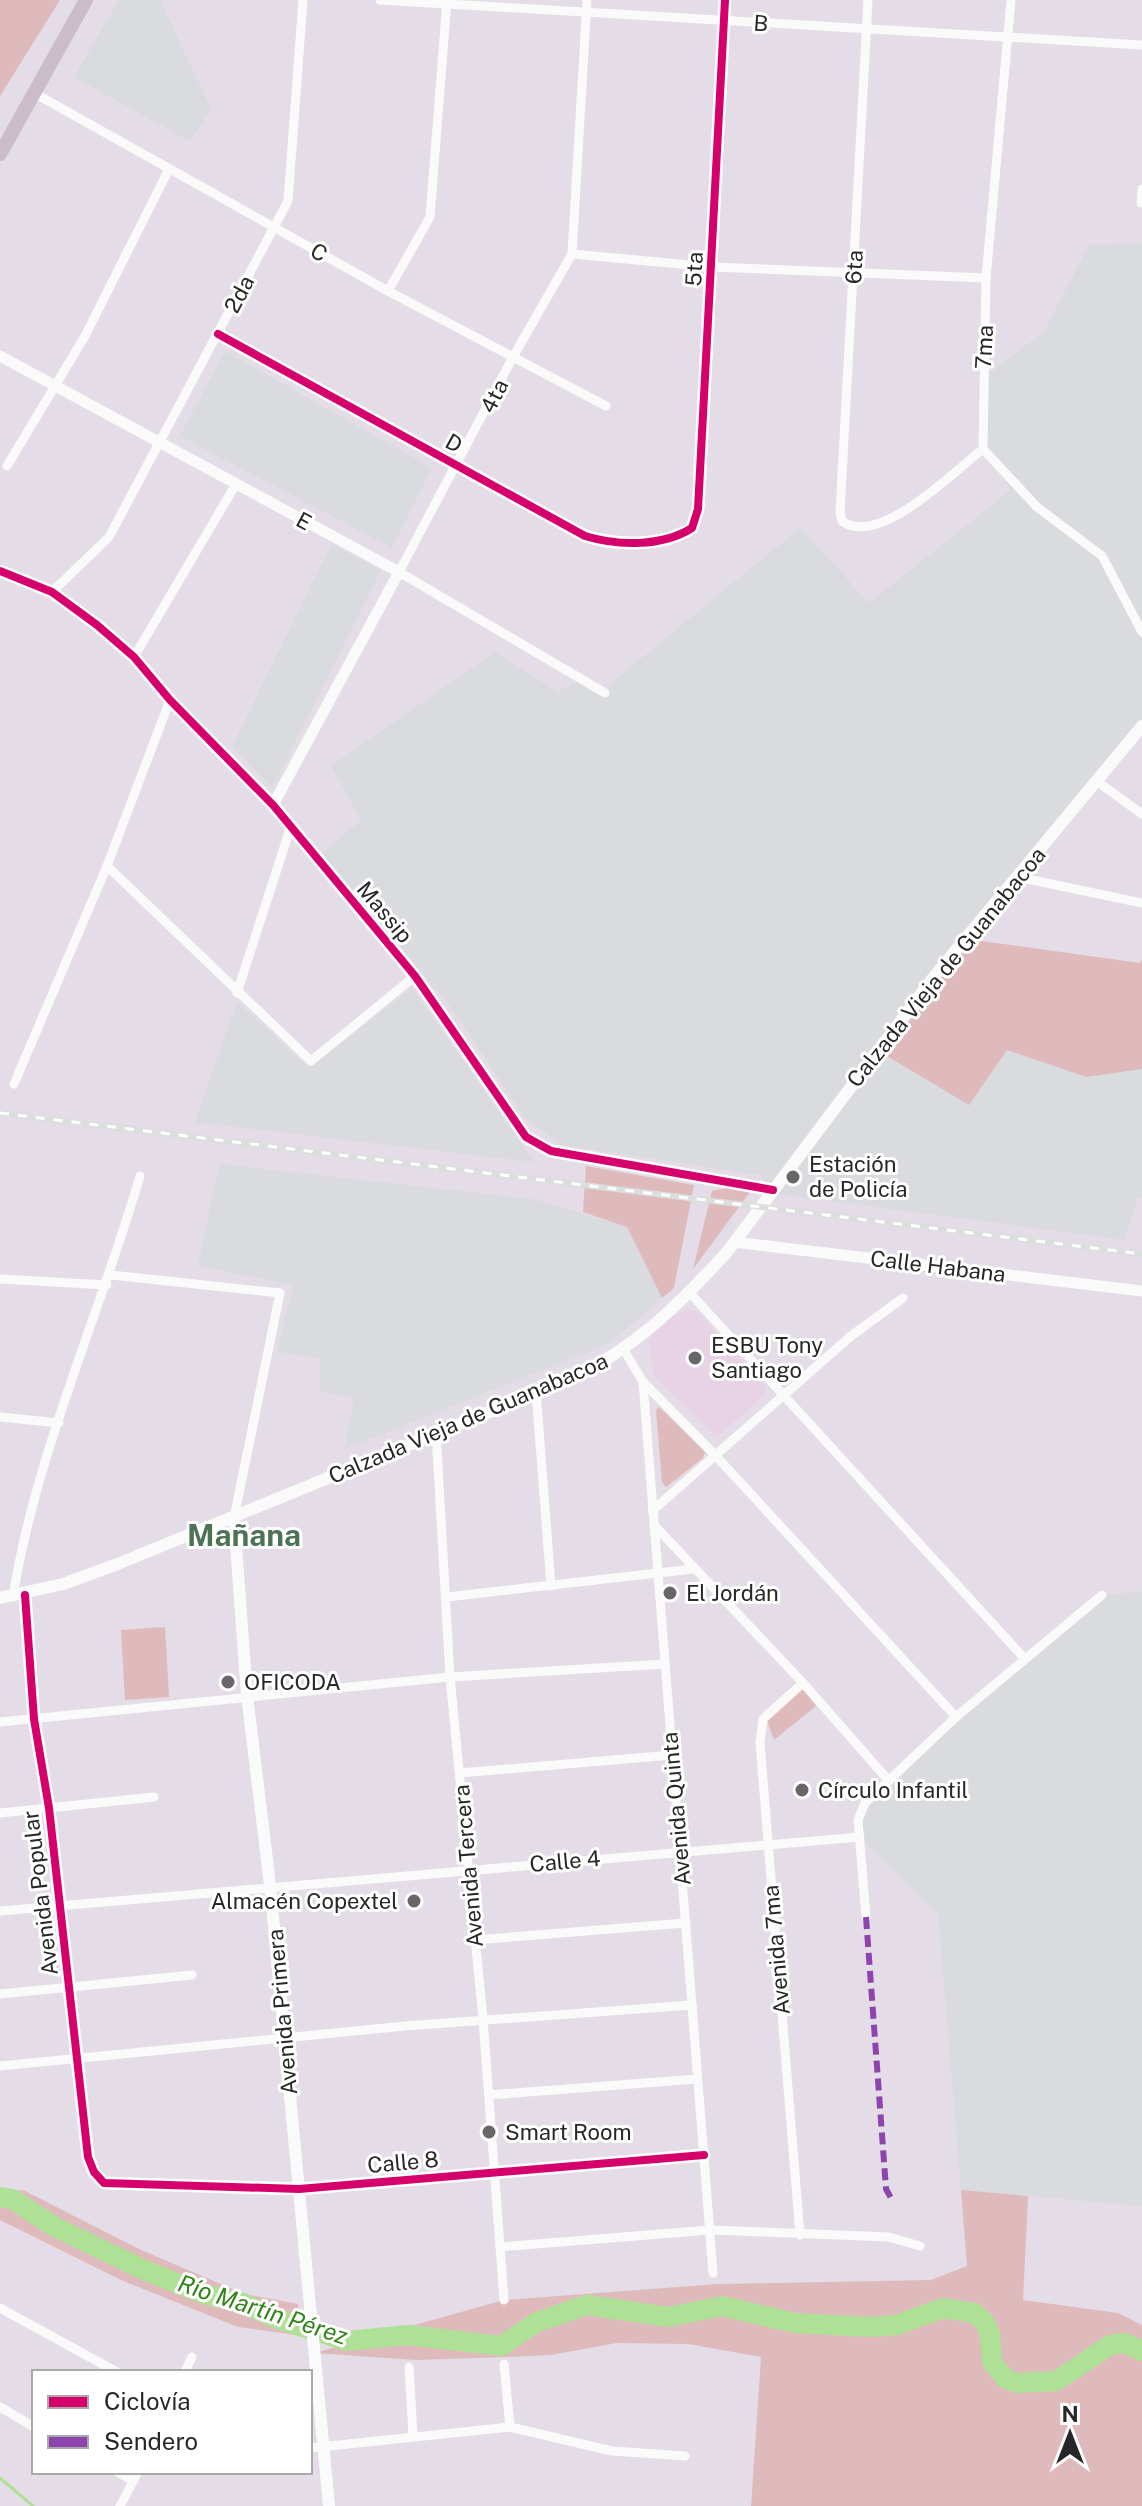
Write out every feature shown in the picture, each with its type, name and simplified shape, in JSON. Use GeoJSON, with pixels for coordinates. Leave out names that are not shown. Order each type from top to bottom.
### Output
{"type":"FeatureCollection","features":[{"type":"Feature","properties":{"kind":"main road"},"geometry":{"type":"LineString","coordinates":[[0,154],[86,0]]}},
{"type":"Feature","properties":{"kind":"main road","name":"Calzada Vieja de Guanabacoa"},"geometry":{"type":"LineString","coordinates":[[12,1597],[80,1579],[234,1518],[596,1367],[624,1350],[690,1293],[734,1242],[932,979],[1142,726]]}},
{"type":"Feature","properties":{"kind":"main road","name":"Avenida Primera"},"geometry":{"type":"LineString","coordinates":[[234,1518],[247,1695],[270,1885],[310,2307],[317,2448],[329,2506]]}},
{"type":"Feature","properties":{"kind":"street","name":"2da"},"geometry":{"type":"LineString","coordinates":[[52,592],[109,537],[288,201],[303,0]]}},
{"type":"Feature","properties":{"kind":"street","name":"B"},"geometry":{"type":"LineString","coordinates":[[380,0],[447,1],[1142,45]]}},
{"type":"Feature","properties":{"kind":"street","name":"4ta"},"geometry":{"type":"LineString","coordinates":[[273,805],[458,466],[513,357],[572,254],[587,0]]}},
{"type":"Feature","properties":{"kind":"street","name":"5ta"},"geometry":{"type":"LineString","coordinates":[[683,534],[692,528],[698,509],[725,0]]}},
{"type":"Feature","properties":{"kind":"street","name":"6ta"},"geometry":{"type":"LineString","coordinates":[[868,0],[840,512],[842,521],[852,529],[887,523],[983,449]]}},
{"type":"Feature","properties":{"kind":"street","name":"7ma"},"geometry":{"type":"LineString","coordinates":[[983,449],[986,278],[1011,0]]}},
{"type":"Feature","properties":{"kind":"street"},"geometry":{"type":"LineString","coordinates":[[388,291],[430,217],[447,1]]}},
{"type":"Feature","properties":{"kind":"street","name":"C"},"geometry":{"type":"LineString","coordinates":[[34,93],[168,171],[606,406]]}},
{"type":"Feature","properties":{"kind":"street"},"geometry":{"type":"LineString","coordinates":[[7,466],[85,336],[168,171]]}},
{"type":"Feature","properties":{"kind":"street"},"geometry":{"type":"LineString","coordinates":[[1141,203],[1142,189]]}},
{"type":"Feature","properties":{"kind":"street"},"geometry":{"type":"LineString","coordinates":[[572,254],[712,267],[986,278]]}},
{"type":"Feature","properties":{"kind":"street","name":"D"},"geometry":{"type":"LineString","coordinates":[[218,334],[585,536],[606,543],[640,542],[683,534]]}},
{"type":"Feature","properties":{"kind":"street","name":"E"},"geometry":{"type":"LineString","coordinates":[[0,356],[399,572],[605,693]]}},
{"type":"Feature","properties":{"kind":"street"},"geometry":{"type":"LineString","coordinates":[[983,449],[1037,507],[1102,556],[1142,632]]}},
{"type":"Feature","properties":{"kind":"street"},"geometry":{"type":"LineString","coordinates":[[134,657],[236,484]]}},
{"type":"Feature","properties":{"kind":"street","name":"Massip"},"geometry":{"type":"LineString","coordinates":[[0,571],[52,592],[134,657],[170,700],[273,805],[415,976],[526,1137],[551,1151],[773,1190]]}},
{"type":"Feature","properties":{"kind":"street"},"geometry":{"type":"LineString","coordinates":[[14,1084],[107,866],[170,700]]}},
{"type":"Feature","properties":{"kind":"street"},"geometry":{"type":"LineString","coordinates":[[1098,782],[1142,814]]}},
{"type":"Feature","properties":{"kind":"street"},"geometry":{"type":"LineString","coordinates":[[237,993],[291,826]]}},
{"type":"Feature","properties":{"kind":"street"},"geometry":{"type":"LineString","coordinates":[[107,866],[311,1061],[415,976]]}},
{"type":"Feature","properties":{"kind":"street"},"geometry":{"type":"LineString","coordinates":[[1018,877],[1142,903]]}},
{"type":"Feature","properties":{"kind":"street","name":"Avenida Popular"},"geometry":{"type":"LineString","coordinates":[[104,2183],[94,2172],[88,2157],[49,1808],[12,1597],[22,1540],[109,1280],[140,1176]]}},
{"type":"Feature","properties":{"kind":"street","name":"Calle Habana"},"geometry":{"type":"LineString","coordinates":[[734,1242],[1142,1291]]}},
{"type":"Feature","properties":{"kind":"street"},"geometry":{"type":"LineString","coordinates":[[0,1279],[109,1280],[280,1293],[234,1518]]}},
{"type":"Feature","properties":{"kind":"street"},"geometry":{"type":"LineString","coordinates":[[690,1293],[1024,1658]]}},
{"type":"Feature","properties":{"kind":"street"},"geometry":{"type":"LineString","coordinates":[[652,1511],[851,1336],[903,1298]]}},
{"type":"Feature","properties":{"kind":"street","name":"Avenida Quinta"},"geometry":{"type":"LineString","coordinates":[[624,1350],[643,1382],[713,2273]]}},
{"type":"Feature","properties":{"kind":"street"},"geometry":{"type":"LineString","coordinates":[[643,1382],[716,1456],[956,1717]]}},
{"type":"Feature","properties":{"kind":"street"},"geometry":{"type":"LineString","coordinates":[[536,1391],[551,1586]]}},
{"type":"Feature","properties":{"kind":"street"},"geometry":{"type":"LineString","coordinates":[[0,1417],[59,1423]]}},
{"type":"Feature","properties":{"kind":"street","name":"Avenida Tercera"},"geometry":{"type":"LineString","coordinates":[[436,1432],[450,1677],[483,2019],[504,2300]]}},
{"type":"Feature","properties":{"kind":"street"},"geometry":{"type":"LineString","coordinates":[[654,1525],[803,1683],[889,1781]]}},
{"type":"Feature","properties":{"kind":"street"},"geometry":{"type":"LineString","coordinates":[[447,1597],[693,1569]]}},
{"type":"Feature","properties":{"kind":"street"},"geometry":{"type":"LineString","coordinates":[[866,1917],[858,1820],[865,1803],[956,1717],[1102,1595]]}},
{"type":"Feature","properties":{"kind":"street"},"geometry":{"type":"LineString","coordinates":[[0,1722],[450,1677],[665,1664]]}},
{"type":"Feature","properties":{"kind":"street","name":"Avenida 7ma"},"geometry":{"type":"LineString","coordinates":[[800,2235],[760,1743],[763,1719],[779,1700],[803,1683]]}},
{"type":"Feature","properties":{"kind":"street"},"geometry":{"type":"LineString","coordinates":[[460,1773],[672,1755]]}},
{"type":"Feature","properties":{"kind":"street"},"geometry":{"type":"LineString","coordinates":[[0,1813],[154,1797]]}},
{"type":"Feature","properties":{"kind":"street","name":"Calle 4"},"geometry":{"type":"LineString","coordinates":[[0,1911],[270,1885],[860,1837]]}},
{"type":"Feature","properties":{"kind":"street"},"geometry":{"type":"LineString","coordinates":[[475,1940],[685,1923]]}},
{"type":"Feature","properties":{"kind":"street"},"geometry":{"type":"LineString","coordinates":[[0,1994],[192,1975]]}},
{"type":"Feature","properties":{"kind":"street"},"geometry":{"type":"LineString","coordinates":[[0,2066],[483,2019],[692,2005]]}},
{"type":"Feature","properties":{"kind":"street"},"geometry":{"type":"LineString","coordinates":[[489,2095],[697,2079]]}},
{"type":"Feature","properties":{"kind":"street","name":"Calle 8"},"geometry":{"type":"LineString","coordinates":[[104,2183],[299,2189],[704,2155]]}},
{"type":"Feature","properties":{"kind":"street"},"geometry":{"type":"LineString","coordinates":[[500,2247],[710,2230],[889,2237],[920,2246]]}},
{"type":"Feature","properties":{"kind":"street"},"geometry":{"type":"LineString","coordinates":[[0,2308],[113,2370]]}},
{"type":"Feature","properties":{"kind":"street"},"geometry":{"type":"LineString","coordinates":[[186,2370],[192,2357]]}},
{"type":"Feature","properties":{"kind":"street"},"geometry":{"type":"LineString","coordinates":[[504,2364],[510,2427]]}},
{"type":"Feature","properties":{"kind":"street"},"geometry":{"type":"LineString","coordinates":[[409,2367],[413,2435]]}},
{"type":"Feature","properties":{"kind":"street"},"geometry":{"type":"LineString","coordinates":[[0,2407],[32,2426]]}},
{"type":"Feature","properties":{"kind":"street"},"geometry":{"type":"LineString","coordinates":[[317,2448],[413,2435],[510,2427],[612,2451],[685,2456]]}},
{"type":"Feature","properties":{"kind":"street"},"geometry":{"type":"LineString","coordinates":[[120,2506],[135,2476]]}},
{"type":"Feature","properties":{"kind":"shaded area"},"geometry":{"type":"Polygon","coordinates":[[[0,0],[60,0],[0,96],[0,0]]]}},
{"type":"Feature","properties":{"kind":"shaded area"},"geometry":{"type":"Polygon","coordinates":[[[119,0],[160,0],[211,109],[190,141],[74,77],[119,0]]]}},
{"type":"Feature","properties":{"kind":"shaded area"},"geometry":{"type":"Polygon","coordinates":[[[1142,243],[1142,726],[967,939],[893,1045],[883,1053],[1007,1050],[1086,1077],[1142,1069],[1142,1197],[1137,1199],[1125,1240],[777,1194],[760,1175],[561,1145],[525,1118],[446,1000],[397,947],[322,854],[361,820],[331,766],[495,652],[558,692],[581,679],[605,692],[616,679],[800,528],[869,603],[1011,490],[983,449],[982,378],[1044,332],[1089,245],[1142,243]]]}},
{"type":"Feature","properties":{"kind":"shaded area"},"geometry":{"type":"Polygon","coordinates":[[[225,351],[432,468],[392,548],[180,436],[225,351]]]}},
{"type":"Feature","properties":{"kind":"shaded area"},"geometry":{"type":"Polygon","coordinates":[[[332,543],[381,571],[272,788],[232,747],[332,543]]]}},
{"type":"Feature","properties":{"kind":"shaded area"},"geometry":{"type":"Polygon","coordinates":[[[967,939],[1140,963],[1142,959],[1142,1069],[1086,1077],[1007,1050],[969,1105],[882,1053],[893,1045],[967,939]]]}},
{"type":"Feature","properties":{"kind":"shaded area"},"geometry":{"type":"Polygon","coordinates":[[[412,988],[534,1162],[195,1122],[237,1002],[309,1068],[412,988]]]}},
{"type":"Feature","properties":{"kind":"shaded area"},"geometry":{"type":"Polygon","coordinates":[[[219,1164],[533,1199],[627,1227],[662,1298],[610,1343],[345,1449],[354,1398],[320,1391],[320,1358],[277,1352],[293,1285],[198,1266],[219,1164]]]}},
{"type":"Feature","properties":{"kind":"shaded area"},"geometry":{"type":"Polygon","coordinates":[[[586,1166],[694,1185],[674,1288],[662,1298],[627,1227],[583,1212],[586,1166]]]}},
{"type":"Feature","properties":{"kind":"shaded area"},"geometry":{"type":"Polygon","coordinates":[[[727,1188],[750,1192],[693,1269],[712,1191],[727,1188]]]}},
{"type":"Feature","properties":{"kind":"shaded area","name":"ESBU Tony Santiago"},"geometry":{"type":"Polygon","coordinates":[[[688,1310],[696,1311],[765,1386],[765,1394],[717,1437],[654,1376],[649,1340],[670,1316],[688,1310]]]}},
{"type":"Feature","properties":{"kind":"shaded area"},"geometry":{"type":"Polygon","coordinates":[[[659,1407],[705,1452],[703,1458],[666,1487],[662,1482],[656,1411],[659,1407]]]}},
{"type":"Feature","properties":{"kind":"shaded area"},"geometry":{"type":"Polygon","coordinates":[[[1142,1591],[1142,2206],[961,2190],[938,1914],[860,1837],[865,1803],[956,1717],[1102,1595],[1142,1591]]]}},
{"type":"Feature","properties":{"kind":"shaded area"},"geometry":{"type":"Polygon","coordinates":[[[165,1627],[169,1697],[125,1700],[121,1630],[165,1627]]]}},
{"type":"Feature","properties":{"kind":"shaded area"},"geometry":{"type":"Polygon","coordinates":[[[801,1686],[816,1706],[774,1740],[766,1718],[801,1686]]]}},
{"type":"Feature","properties":{"kind":"shaded area"},"geometry":{"type":"Polygon","coordinates":[[[23,2190],[139,2249],[244,2294],[298,2304],[305,2336],[238,2327],[121,2280],[0,2220],[0,2192],[23,2190]]]}},
{"type":"Feature","properties":{"kind":"shaded area"},"geometry":{"type":"Polygon","coordinates":[[[961,2190],[1028,2196],[1023,2300],[1118,2313],[1142,2325],[1142,2506],[751,2506],[761,2357],[688,2344],[617,2343],[551,2355],[509,2357],[416,2360],[314,2353],[504,2300],[718,2284],[931,2280],[967,2266],[961,2190]]]}},
{"type":"Feature","properties":{"kind":"waterway","name":"Río Martín Pérez"},"geometry":{"type":"LineString","coordinates":[[0,2197],[12,2199],[55,2227],[142,2269],[203,2294],[243,2303],[277,2319],[347,2341],[408,2335],[501,2346],[537,2322],[587,2305],[668,2317],[722,2306],[795,2323],[871,2327],[897,2325],[943,2308],[975,2313],[986,2324],[992,2362],[1005,2378],[1017,2383],[1056,2381],[1110,2345],[1125,2343],[1142,2351]]}},
{"type":"Feature","properties":{"kind":"waterway"},"geometry":{"type":"LineString","coordinates":[[0,2478],[33,2506]]}},
{"type":"Feature","properties":{"kind":"railway"},"geometry":{"type":"LineString","coordinates":[[0,1113],[1142,1254]]}},
{"type":"Feature","properties":{"kind":"marked path"},"geometry":{"type":"LineString","coordinates":[[866,1917],[886,2189],[891,2198]]}},
{"type":"Feature","properties":{"kind":"cycle path"},"geometry":{"type":"LineString","coordinates":[[218,334],[585,536],[611,542],[654,542],[692,528],[698,509],[725,0]]}},
{"type":"Feature","properties":{"kind":"cycle path"},"geometry":{"type":"LineString","coordinates":[[0,571],[52,592],[97,625],[134,657],[170,700],[273,805],[415,976],[526,1137],[551,1151],[773,1190]]}},
{"type":"Feature","properties":{"kind":"cycle path"},"geometry":{"type":"LineString","coordinates":[[25,1595],[34,1719],[49,1808],[88,2157],[94,2172],[104,2183],[299,2189],[704,2155]]}},
{"type":"Feature","properties":{"kind":"place","name":"Estación de Policía"},"geometry":{"type":"Point","coordinates":[793,1177]}},
{"type":"Feature","properties":{"kind":"place","name":"ESBU Tony Santiago"},"geometry":{"type":"Point","coordinates":[695,1358]}},
{"type":"Feature","properties":{"kind":"place","name":"El Jordán"},"geometry":{"type":"Point","coordinates":[670,1593]}},
{"type":"Feature","properties":{"kind":"place","name":"OFICODA"},"geometry":{"type":"Point","coordinates":[228,1682]}},
{"type":"Feature","properties":{"kind":"place","name":"Círculo Infantil"},"geometry":{"type":"Point","coordinates":[802,1790]}},
{"type":"Feature","properties":{"kind":"place","name":"Almacén Copextel"},"geometry":{"type":"Point","coordinates":[414,1901]}},
{"type":"Feature","properties":{"kind":"place","name":"Smart Room"},"geometry":{"type":"Point","coordinates":[489,2132]}},
{"type":"Feature","properties":{"kind":"district","name":"Mañana"},"geometry":{"type":"Point","coordinates":[244,1535]}}]}
